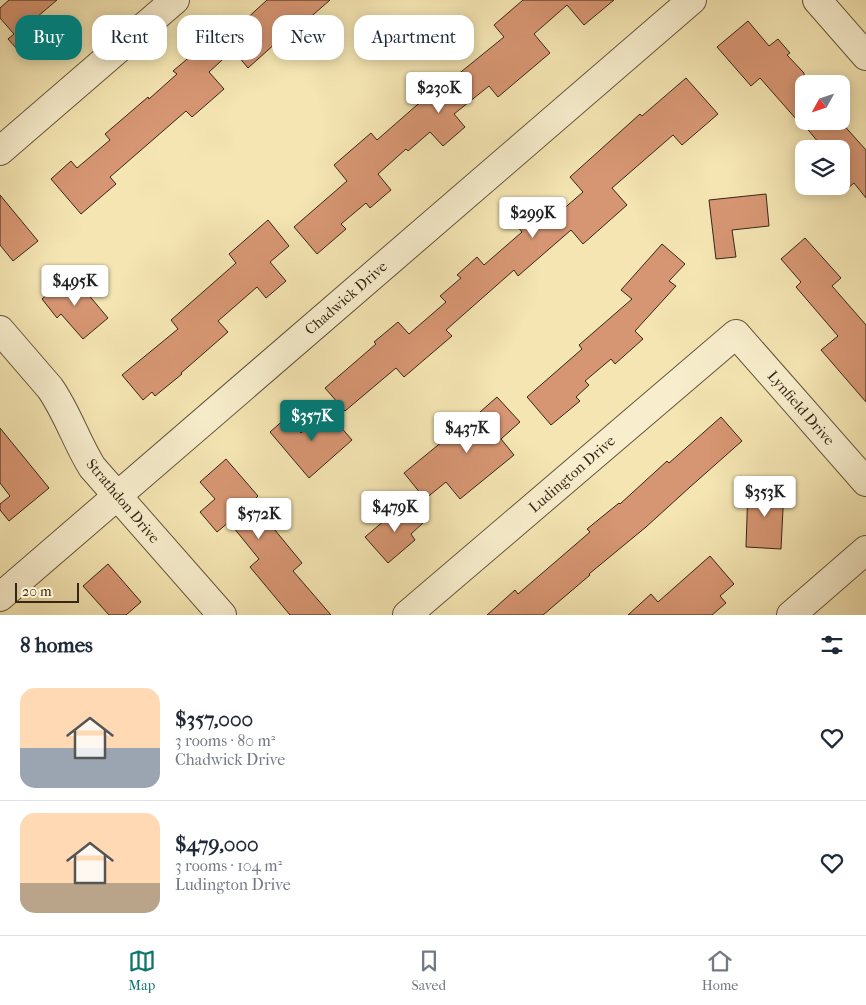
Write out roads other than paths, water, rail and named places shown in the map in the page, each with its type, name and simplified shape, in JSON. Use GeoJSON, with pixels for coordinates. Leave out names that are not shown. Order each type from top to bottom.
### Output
{"type":"FeatureCollection","features":[{"type":"Feature","properties":{"kind":"street"},"geometry":{"type":"LineString","coordinates":[[0,151],[175,0]]}},
{"type":"Feature","properties":{"kind":"street","name":"Chadwick Drive"},"geometry":{"type":"LineString","coordinates":[[0,597],[692,0]]}},
{"type":"Feature","properties":{"kind":"street"},"geometry":{"type":"LineString","coordinates":[[818,0],[866,56]]}},
{"type":"Feature","properties":{"kind":"street","name":"Strathdon Drive"},"geometry":{"type":"LineString","coordinates":[[0,330],[50,388],[63,409],[83,453],[92,466],[222,615]]}},
{"type":"Feature","properties":{"kind":"street","name":"Lynfield Drive"},"geometry":{"type":"LineString","coordinates":[[736,334],[866,482]]}},
{"type":"Feature","properties":{"kind":"street","name":"Ludington Drive"},"geometry":{"type":"LineString","coordinates":[[407,615],[736,334]]}},
{"type":"Feature","properties":{"kind":"street"},"geometry":{"type":"LineString","coordinates":[[791,615],[866,550]]}}]}
